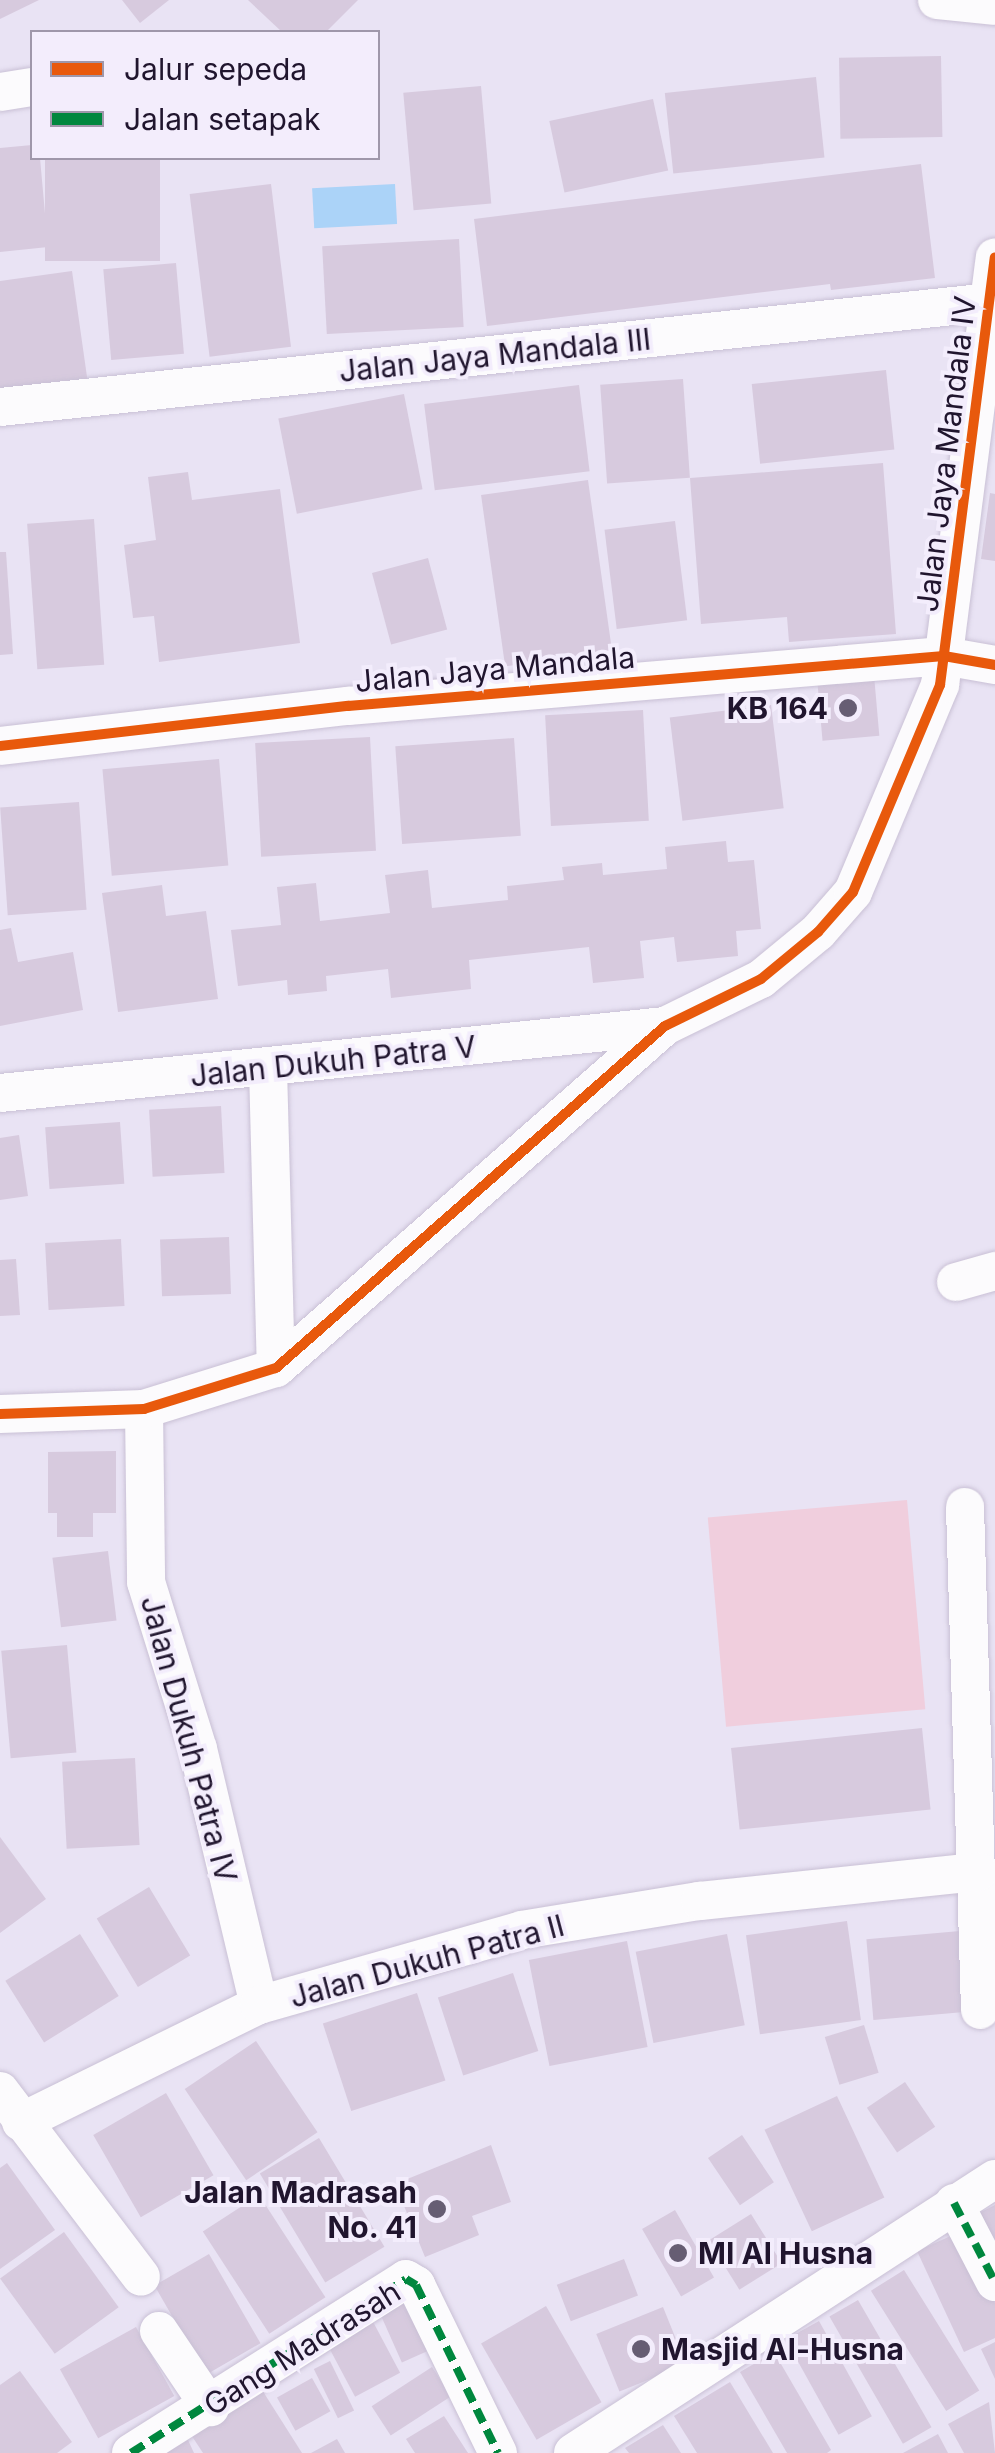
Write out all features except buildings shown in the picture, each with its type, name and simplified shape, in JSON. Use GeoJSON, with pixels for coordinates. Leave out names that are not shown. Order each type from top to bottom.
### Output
{"type":"FeatureCollection","features":[{"type":"Feature","properties":{"kind":"street"},"geometry":{"type":"LineString","coordinates":[[938,0],[995,6]]}},
{"type":"Feature","properties":{"kind":"street"},"geometry":{"type":"LineString","coordinates":[[0,92],[30,87]]}},
{"type":"Feature","properties":{"kind":"street","name":"Jalan Jaya Mandala IV"},"geometry":{"type":"LineString","coordinates":[[666,1026],[760,979],[818,932],[853,892],[940,685],[995,258]]}},
{"type":"Feature","properties":{"kind":"street","name":"Jalan Jaya Mandala III"},"geometry":{"type":"LineString","coordinates":[[0,407],[990,302]]}},
{"type":"Feature","properties":{"kind":"street","name":"Jalan Jaya Mandala"},"geometry":{"type":"LineString","coordinates":[[0,746],[348,706],[944,656],[995,664]]}},
{"type":"Feature","properties":{"kind":"street"},"geometry":{"type":"LineString","coordinates":[[0,1414],[144,1409],[276,1368],[666,1026]]}},
{"type":"Feature","properties":{"kind":"street","name":"Jalan Dukuh Patra V"},"geometry":{"type":"LineString","coordinates":[[0,1092],[666,1026]]}},
{"type":"Feature","properties":{"kind":"street"},"geometry":{"type":"LineString","coordinates":[[268,1068],[276,1368]]}},
{"type":"Feature","properties":{"kind":"street"},"geometry":{"type":"LineString","coordinates":[[956,1282],[995,1272]]}},
{"type":"Feature","properties":{"kind":"street","name":"Jalan Dukuh Patra IV"},"geometry":{"type":"LineString","coordinates":[[144,1409],[146,1582],[198,1749],[259,2005]]}},
{"type":"Feature","properties":{"kind":"street"},"geometry":{"type":"LineString","coordinates":[[975,1529],[980,2010]]}},
{"type":"Feature","properties":{"kind":"street","name":"Jalan Dukuh Patra II"},"geometry":{"type":"LineString","coordinates":[[21,2122],[259,2005],[522,1930],[700,1901],[978,1872]]}},
{"type":"Feature","properties":{"kind":"street"},"geometry":{"type":"LineString","coordinates":[[0,2091],[141,2277]]}},
{"type":"Feature","properties":{"kind":"street"},"geometry":{"type":"LineString","coordinates":[[572,2453],[995,2179]]}},
{"type":"Feature","properties":{"kind":"street"},"geometry":{"type":"LineString","coordinates":[[954,2203],[995,2282]]}},
{"type":"Feature","properties":{"kind":"street","name":"Gang Madrasah"},"geometry":{"type":"LineString","coordinates":[[130,2453],[210,2407],[406,2279],[416,2284],[498,2453]]}},
{"type":"Feature","properties":{"kind":"street"},"geometry":{"type":"LineString","coordinates":[[159,2331],[210,2407]]}},
{"type":"Feature","properties":{"kind":"shaded area"},"geometry":{"type":"Polygon","coordinates":[[[907,1500],[925,1709],[726,1727],[708,1517],[907,1500]]]}},
{"type":"Feature","properties":{"kind":"water"},"geometry":{"type":"Polygon","coordinates":[[[395,184],[397,224],[314,228],[312,188],[395,184]]]}},
{"type":"Feature","properties":{"kind":"marked path"},"geometry":{"type":"LineString","coordinates":[[954,2203],[995,2282]]}},
{"type":"Feature","properties":{"kind":"marked path"},"geometry":{"type":"LineString","coordinates":[[131,2453],[406,2279],[416,2285],[498,2453]]}},
{"type":"Feature","properties":{"kind":"cycle path"},"geometry":{"type":"LineString","coordinates":[[0,1414],[144,1409],[276,1368],[665,1026],[761,979],[818,932],[853,892],[940,685],[995,258]]}},
{"type":"Feature","properties":{"kind":"cycle path"},"geometry":{"type":"LineString","coordinates":[[0,746],[348,706],[944,656],[995,665]]}},
{"type":"Feature","properties":{"kind":"place","name":"KB 164"},"geometry":{"type":"Point","coordinates":[848,708]}},
{"type":"Feature","properties":{"kind":"place","name":"Jalan Madrasah No. 41"},"geometry":{"type":"Point","coordinates":[437,2209]}},
{"type":"Feature","properties":{"kind":"place","name":"MI Al Husna"},"geometry":{"type":"Point","coordinates":[678,2253]}},
{"type":"Feature","properties":{"kind":"place","name":"Masjid Al-Husna"},"geometry":{"type":"Point","coordinates":[641,2349]}}]}
